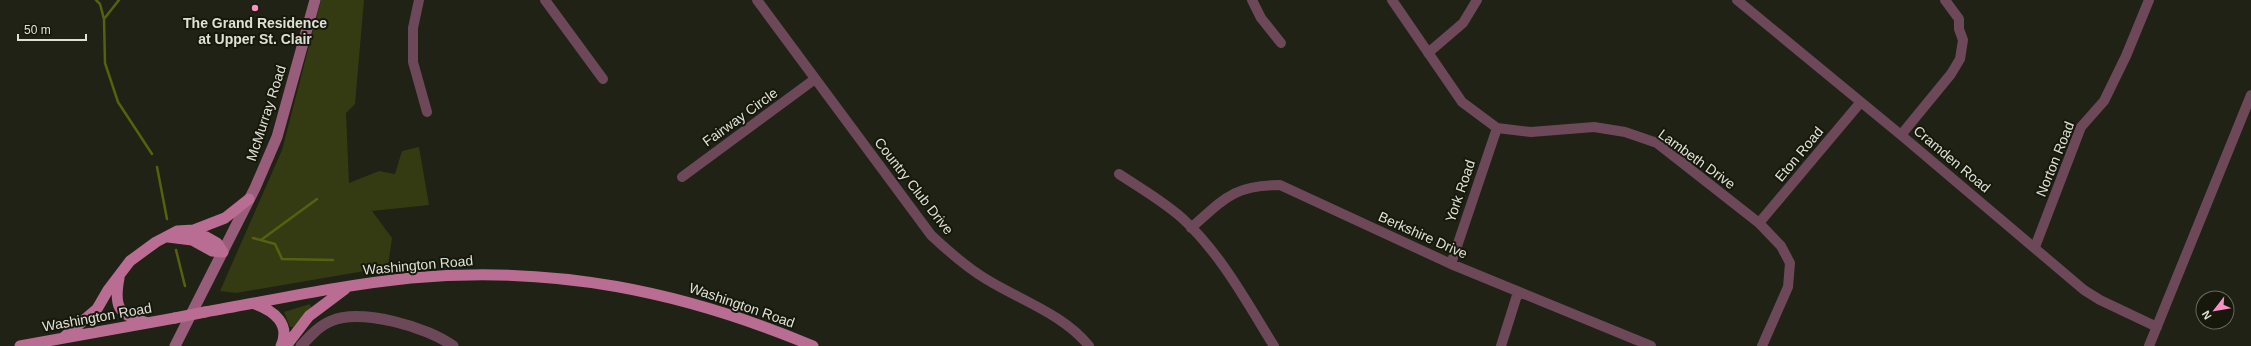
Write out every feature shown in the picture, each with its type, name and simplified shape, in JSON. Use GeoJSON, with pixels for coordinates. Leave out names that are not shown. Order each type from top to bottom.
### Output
{"type":"FeatureCollection","features":[{"type":"Feature","properties":{"kind":"main road","name":"McMurray Road"},"geometry":{"type":"LineString","coordinates":[[175,346],[249,199],[281,125],[315,0]]}},
{"type":"Feature","properties":{"kind":"main road"},"geometry":{"type":"LineString","coordinates":[[63,338],[90,317],[138,254],[177,231],[194,230],[225,218],[249,199]]}},
{"type":"Feature","properties":{"kind":"main road"},"geometry":{"type":"LineString","coordinates":[[194,230],[217,242],[223,252]]}},
{"type":"Feature","properties":{"kind":"main road"},"geometry":{"type":"LineString","coordinates":[[168,237],[192,240],[212,251],[223,252]]}},
{"type":"Feature","properties":{"kind":"main road","name":"Washington Road"},"geometry":{"type":"LineString","coordinates":[[20,346],[349,287],[411,278],[468,275],[531,276],[596,282],[660,294],[697,303],[755,322],[813,346]]}},
{"type":"Feature","properties":{"kind":"main road"},"geometry":{"type":"LineString","coordinates":[[119,278],[116,295],[120,309],[128,317],[147,323]]}},
{"type":"Feature","properties":{"kind":"main road"},"geometry":{"type":"LineString","coordinates":[[286,346],[315,311],[349,287]]}},
{"type":"Feature","properties":{"kind":"main road"},"geometry":{"type":"LineString","coordinates":[[255,304],[270,310],[281,321],[284,335],[281,346]]}},
{"type":"Feature","properties":{"kind":"street"},"geometry":{"type":"LineString","coordinates":[[419,0],[413,28],[413,62],[427,112]]}},
{"type":"Feature","properties":{"kind":"street"},"geometry":{"type":"LineString","coordinates":[[545,0],[603,79]]}},
{"type":"Feature","properties":{"kind":"street","name":"Country Club Drive"},"geometry":{"type":"LineString","coordinates":[[757,0],[931,235],[967,266],[992,283],[1051,314],[1075,332],[1089,346]]}},
{"type":"Feature","properties":{"kind":"street"},"geometry":{"type":"LineString","coordinates":[[1252,0],[1261,18],[1281,42]]}},
{"type":"Feature","properties":{"kind":"street","name":"Lambeth Drive"},"geometry":{"type":"LineString","coordinates":[[1392,0],[1462,102],[1497,128],[1531,132],[1594,127],[1625,132],[1657,143],[1759,223],[1781,246],[1790,263],[1788,287],[1762,346]]}},
{"type":"Feature","properties":{"kind":"street"},"geometry":{"type":"LineString","coordinates":[[1428,53],[1463,23],[1477,0]]}},
{"type":"Feature","properties":{"kind":"street","name":"Cramden Road"},"geometry":{"type":"LineString","coordinates":[[1737,0],[1860,103],[1901,135],[2084,290],[2100,300],[2157,326]]}},
{"type":"Feature","properties":{"kind":"street"},"geometry":{"type":"LineString","coordinates":[[1901,135],[1951,74],[1960,59],[1964,40],[1959,29],[1959,19],[1945,0]]}},
{"type":"Feature","properties":{"kind":"street","name":"Norton Road"},"geometry":{"type":"LineString","coordinates":[[2035,248],[2081,127],[2104,101],[2126,56],[2149,0]]}},
{"type":"Feature","properties":{"kind":"street","name":"Fairway Circle"},"geometry":{"type":"LineString","coordinates":[[682,177],[815,79]]}},
{"type":"Feature","properties":{"kind":"street"},"geometry":{"type":"LineString","coordinates":[[2149,346],[2251,94]]}},
{"type":"Feature","properties":{"kind":"street","name":"Eton Road"},"geometry":{"type":"LineString","coordinates":[[1759,223],[1860,103]]}},
{"type":"Feature","properties":{"kind":"street","name":"York Road"},"geometry":{"type":"LineString","coordinates":[[1451,264],[1497,128]]}},
{"type":"Feature","properties":{"kind":"street"},"geometry":{"type":"LineString","coordinates":[[1120,174],[1169,208],[1192,228],[1223,266],[1274,346]]}},
{"type":"Feature","properties":{"kind":"street","name":"Berkshire Drive"},"geometry":{"type":"LineString","coordinates":[[1192,228],[1222,201],[1240,190],[1256,185],[1280,185],[1451,264],[1651,346]]}},
{"type":"Feature","properties":{"kind":"street"},"geometry":{"type":"LineString","coordinates":[[1501,346],[1518,292]]}},
{"type":"Feature","properties":{"kind":"street"},"geometry":{"type":"LineString","coordinates":[[301,346],[324,324],[340,318],[356,316],[407,326],[434,336],[453,346]]}},
{"type":"Feature","properties":{"kind":"green space"},"geometry":{"type":"Polygon","coordinates":[[[321,0],[364,0],[355,104],[346,113],[349,183],[379,171],[395,174],[402,151],[419,147],[429,205],[372,211],[392,238],[388,267],[236,293],[220,291],[282,150],[321,0]]]}},
{"type":"Feature","properties":{"kind":"green space"},"geometry":{"type":"Polygon","coordinates":[[[310,304],[311,307],[293,327],[290,327],[284,312],[310,304]]]}},
{"type":"Feature","properties":{"kind":"waterway"},"geometry":{"type":"LineString","coordinates":[[96,0],[100,4],[104,19]]}},
{"type":"Feature","properties":{"kind":"waterway"},"geometry":{"type":"LineString","coordinates":[[119,0],[104,19],[105,63],[118,102],[152,154]]}},
{"type":"Feature","properties":{"kind":"waterway"},"geometry":{"type":"LineString","coordinates":[[157,167],[167,219]]}},
{"type":"Feature","properties":{"kind":"waterway"},"geometry":{"type":"LineString","coordinates":[[261,240],[317,199]]}},
{"type":"Feature","properties":{"kind":"waterway"},"geometry":{"type":"LineString","coordinates":[[253,238],[275,244],[282,259],[333,260]]}},
{"type":"Feature","properties":{"kind":"waterway"},"geometry":{"type":"LineString","coordinates":[[176,250],[185,286]]}},
{"type":"Feature","properties":{"kind":"place","name":"The Grand Residence at Upper St. Clair"},"geometry":{"type":"Point","coordinates":[255,8]}}]}
